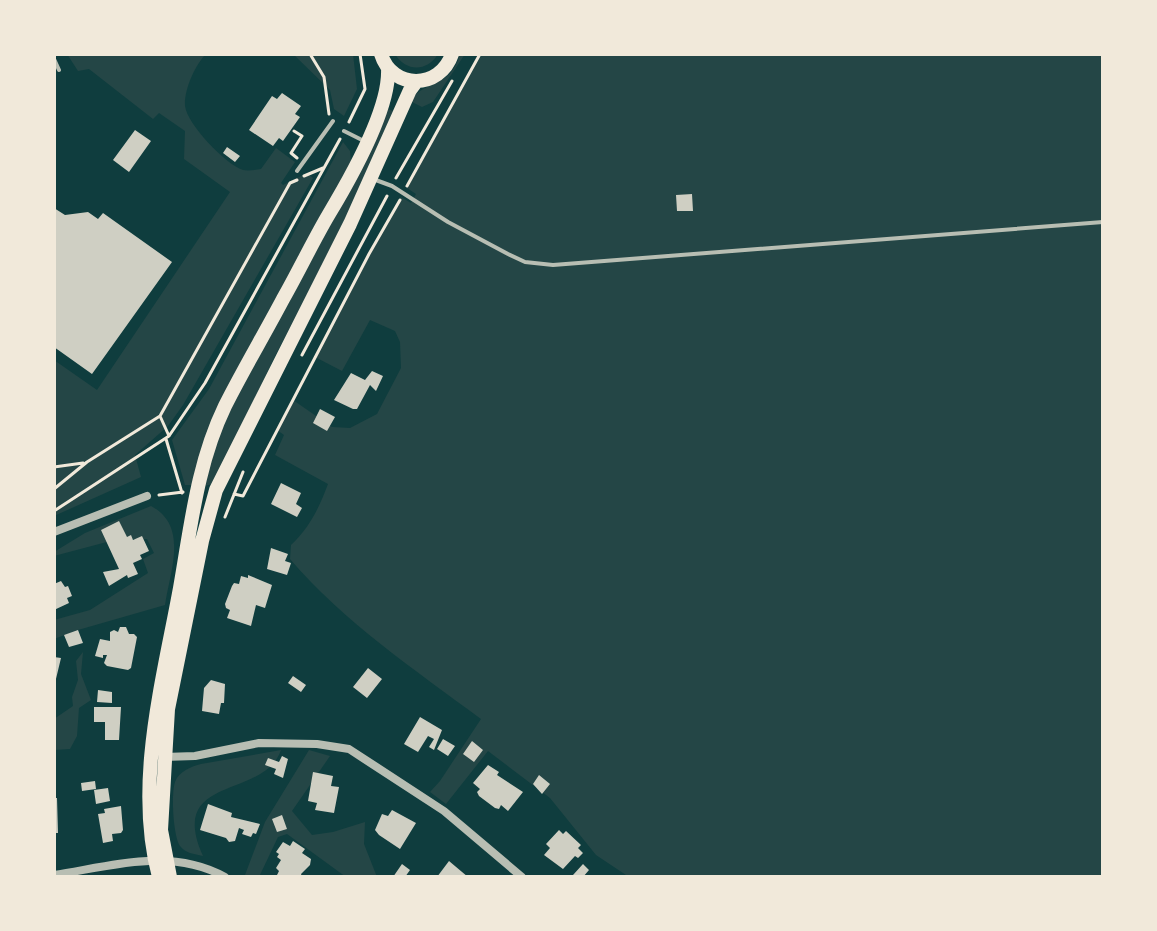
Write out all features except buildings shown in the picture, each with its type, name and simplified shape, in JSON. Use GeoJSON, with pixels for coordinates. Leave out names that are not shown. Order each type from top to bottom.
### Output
{"type":"FeatureCollection","features":[{"type":"Feature","properties":{"kind":"main road"},"geometry":{"type":"LineString","coordinates":[[170,877],[160,859],[150,828],[154,744],[202,469],[225,406],[339,200],[367,142],[389,82],[388,69],[381,54]]}},
{"type":"Feature","properties":{"kind":"main road"},"geometry":{"type":"LineString","coordinates":[[388,69],[403,79],[416,82],[428,80],[443,71],[452,54]]}},
{"type":"Feature","properties":{"kind":"main road"},"geometry":{"type":"LineString","coordinates":[[159,877],[163,757],[171,694],[202,541],[216,490],[416,82]]}},
{"type":"Feature","properties":{"kind":"street"},"geometry":{"type":"LineString","coordinates":[[54,532],[147,496]]}},
{"type":"Feature","properties":{"kind":"street"},"geometry":{"type":"LineString","coordinates":[[163,757],[195,756],[259,743],[317,744],[349,749],[444,811],[522,877]]}},
{"type":"Feature","properties":{"kind":"street"},"geometry":{"type":"LineString","coordinates":[[54,875],[160,859],[207,867],[225,877]]}},
{"type":"Feature","properties":{"kind":"lane"},"geometry":{"type":"LineString","coordinates":[[54,59],[59,70]]}},
{"type":"Feature","properties":{"kind":"lane"},"geometry":{"type":"LineString","coordinates":[[297,171],[332,120]]}},
{"type":"Feature","properties":{"kind":"lane"},"geometry":{"type":"LineString","coordinates":[[344,131],[367,142]]}},
{"type":"Feature","properties":{"kind":"lane"},"geometry":{"type":"LineString","coordinates":[[371,178],[392,186],[508,254],[525,262],[553,265],[1103,222]]}},
{"type":"Feature","properties":{"kind":"path"},"geometry":{"type":"LineString","coordinates":[[310,54],[324,77],[332,120]]}},
{"type":"Feature","properties":{"kind":"path"},"geometry":{"type":"LineString","coordinates":[[54,511],[167,437],[205,383],[365,89],[360,54]]}},
{"type":"Feature","properties":{"kind":"path"},"geometry":{"type":"LineString","coordinates":[[243,496],[327,332],[480,54]]}},
{"type":"Feature","properties":{"kind":"path"},"geometry":{"type":"LineString","coordinates":[[300,358],[430,115],[453,79]]}},
{"type":"Feature","properties":{"kind":"path"},"geometry":{"type":"LineString","coordinates":[[294,131],[302,136],[291,153],[303,162]]}},
{"type":"Feature","properties":{"kind":"path"},"geometry":{"type":"LineString","coordinates":[[54,489],[87,462],[160,416],[290,183],[323,168]]}},
{"type":"Feature","properties":{"kind":"path"},"geometry":{"type":"LineString","coordinates":[[147,496],[182,492],[160,416]]}},
{"type":"Feature","properties":{"kind":"path"},"geometry":{"type":"LineString","coordinates":[[54,467],[87,462]]}},
{"type":"Feature","properties":{"kind":"path"},"geometry":{"type":"LineString","coordinates":[[224,520],[243,471]]}},
{"type":"Feature","properties":{"kind":"shaded area"},"geometry":{"type":"Polygon","coordinates":[[[67,54],[206,54],[191,78],[185,106],[192,123],[208,142],[227,160],[245,170],[261,169],[276,148],[295,162],[281,183],[283,185],[307,173],[313,178],[183,405],[168,426],[135,455],[141,477],[54,516],[54,360],[97,390],[230,192],[184,159],[185,131],[159,113],[153,119],[89,69],[78,71],[67,54]]]}},
{"type":"Feature","properties":{"kind":"shaded area"},"geometry":{"type":"Polygon","coordinates":[[[293,54],[353,54],[357,89],[344,116],[334,109],[330,90],[293,54]]]}},
{"type":"Feature","properties":{"kind":"shaded area"},"geometry":{"type":"Polygon","coordinates":[[[395,54],[438,54],[428,64],[416,68],[405,64],[395,54]]]}},
{"type":"Feature","properties":{"kind":"shaded area"},"geometry":{"type":"Polygon","coordinates":[[[460,54],[465,54],[433,102],[422,107],[410,101],[450,73],[460,54]]]}},
{"type":"Feature","properties":{"kind":"shaded area"},"geometry":{"type":"Polygon","coordinates":[[[482,54],[1103,54],[1103,877],[629,877],[596,855],[550,798],[488,751],[446,804],[430,792],[481,719],[333,604],[290,559],[291,545],[313,517],[328,484],[275,455],[284,435],[277,430],[293,400],[332,427],[350,428],[377,414],[401,368],[400,342],[395,331],[370,320],[342,371],[315,357],[401,197],[411,203],[416,194],[407,188],[482,54]]]}},
{"type":"Feature","properties":{"kind":"shaded area"},"geometry":{"type":"Polygon","coordinates":[[[386,108],[393,111],[334,245],[276,354],[213,484],[204,486],[228,413],[316,251],[386,108]]]}},
{"type":"Feature","properties":{"kind":"shaded area"},"geometry":{"type":"Polygon","coordinates":[[[343,142],[350,151],[351,162],[215,412],[199,457],[194,485],[185,485],[172,440],[209,389],[343,142]]]}},
{"type":"Feature","properties":{"kind":"shaded area"},"geometry":{"type":"Polygon","coordinates":[[[151,506],[163,515],[173,537],[173,564],[165,605],[54,639],[54,620],[90,610],[148,573],[143,559],[154,553],[147,539],[118,539],[54,556],[54,552],[85,533],[151,506]]]}},
{"type":"Feature","properties":{"kind":"shaded area"},"geometry":{"type":"Polygon","coordinates":[[[83,652],[81,674],[91,700],[79,708],[77,736],[70,749],[54,750],[54,719],[73,706],[72,697],[78,680],[76,661],[83,652]]]}},
{"type":"Feature","properties":{"kind":"shaded area"},"geometry":{"type":"Polygon","coordinates":[[[281,750],[271,766],[207,800],[197,812],[195,830],[203,856],[190,853],[180,846],[173,814],[174,788],[179,775],[201,764],[281,750]]]}},
{"type":"Feature","properties":{"kind":"shaded area"},"geometry":{"type":"Polygon","coordinates":[[[309,750],[330,756],[292,811],[312,835],[365,822],[364,844],[377,877],[346,877],[287,834],[278,837],[259,877],[245,875],[265,822],[309,750]]]}}]}
